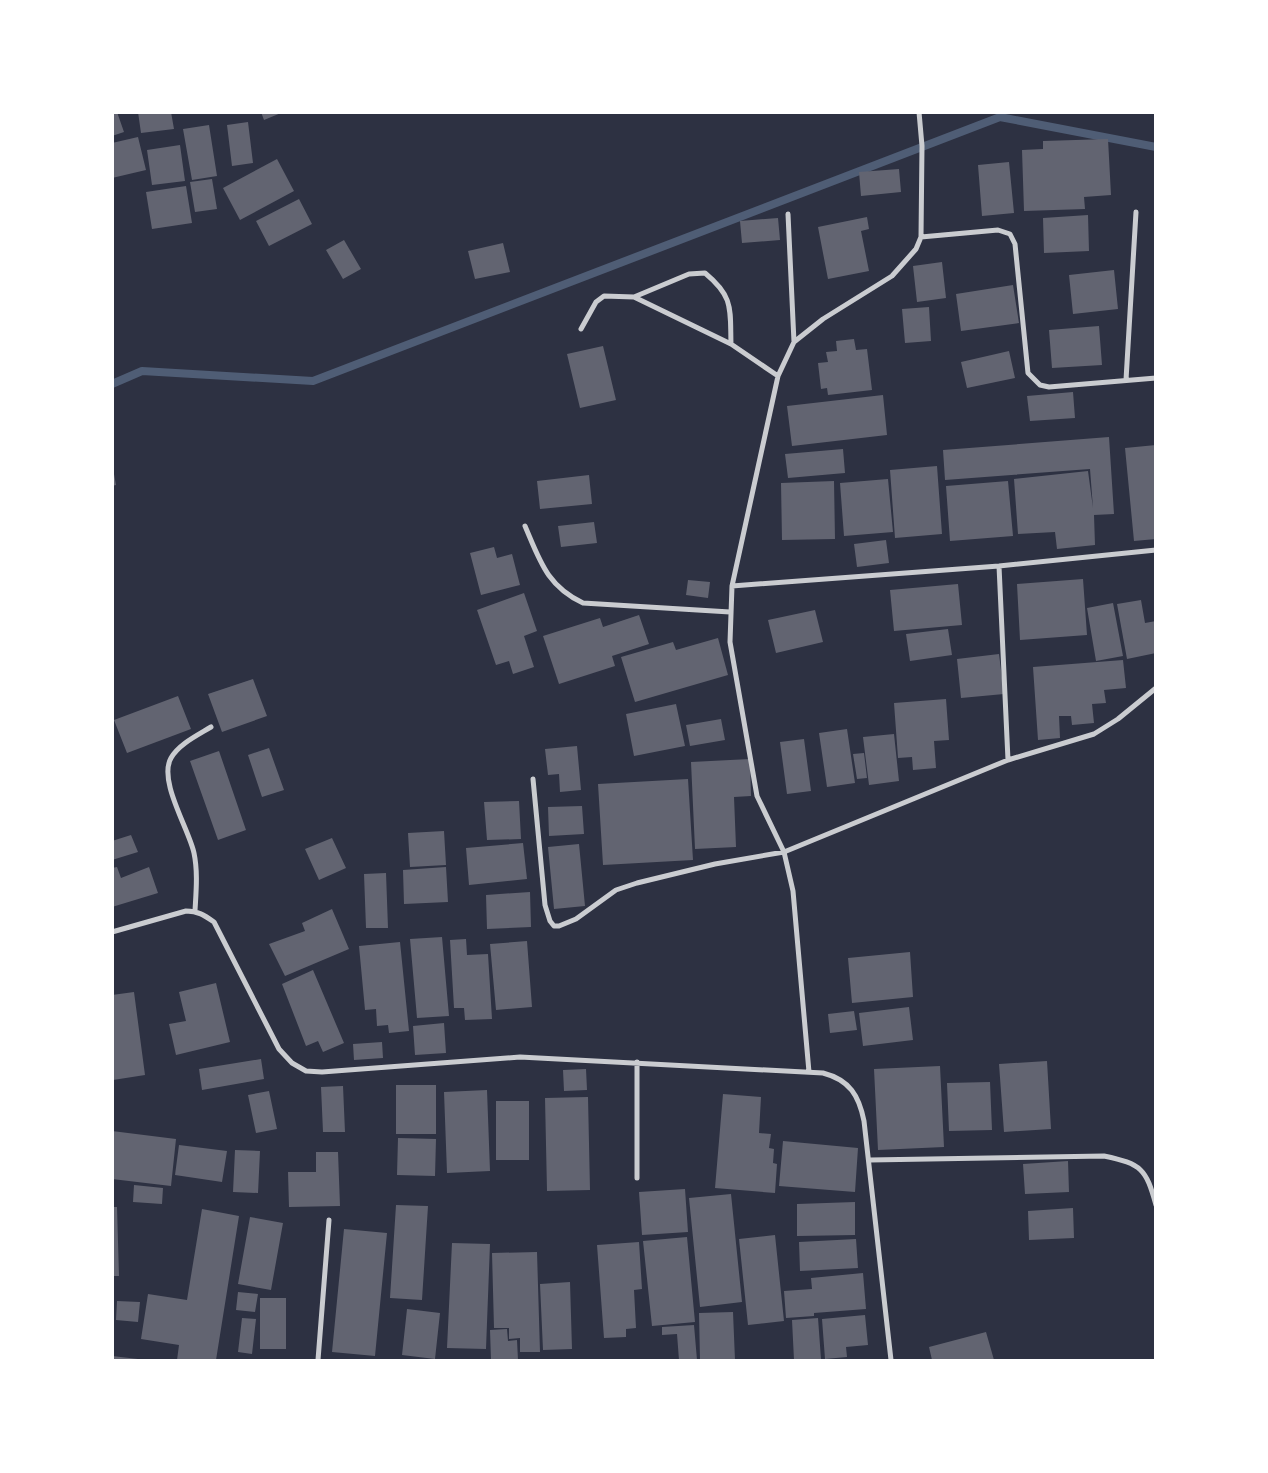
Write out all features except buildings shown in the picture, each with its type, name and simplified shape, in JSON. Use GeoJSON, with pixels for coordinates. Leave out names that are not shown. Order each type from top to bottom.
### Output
{"type":"FeatureCollection","features":[{"type":"Feature","properties":{"kind":"street"},"geometry":{"type":"LineString","coordinates":[[809,1072],[792,891],[784,852],[757,796],[730,642],[732,586],[778,376],[794,342],[823,319],[892,276],[916,249],[921,237],[922,146],[919,112]]}},
{"type":"Feature","properties":{"kind":"street"},"geometry":{"type":"LineString","coordinates":[[1126,380],[1136,212]]}},
{"type":"Feature","properties":{"kind":"street"},"geometry":{"type":"LineString","coordinates":[[788,214],[794,342]]}},
{"type":"Feature","properties":{"kind":"street"},"geometry":{"type":"LineString","coordinates":[[921,237],[998,230],[1010,234],[1015,244],[1028,373],[1040,385],[1048,387],[1156,378]]}},
{"type":"Feature","properties":{"kind":"street"},"geometry":{"type":"LineString","coordinates":[[634,297],[689,274],[705,273],[720,285],[726,295],[729,304],[731,344]]}},
{"type":"Feature","properties":{"kind":"street"},"geometry":{"type":"LineString","coordinates":[[581,329],[596,302],[604,296],[634,297],[731,344],[778,376]]}},
{"type":"Feature","properties":{"kind":"street"},"geometry":{"type":"LineString","coordinates":[[525,526],[542,567],[566,595],[584,604],[730,612]]}},
{"type":"Feature","properties":{"kind":"street"},"geometry":{"type":"LineString","coordinates":[[732,586],[999,566],[1156,550]]}},
{"type":"Feature","properties":{"kind":"street"},"geometry":{"type":"LineString","coordinates":[[999,566],[1008,760]]}},
{"type":"Feature","properties":{"kind":"street"},"geometry":{"type":"LineString","coordinates":[[533,779],[545,905],[550,921],[554,926],[570,922],[616,890],[723,862],[784,852],[1008,760],[1094,734],[1118,719],[1156,688]]}},
{"type":"Feature","properties":{"kind":"street"},"geometry":{"type":"LineString","coordinates":[[195,911],[197,874],[194,853],[170,786],[168,770],[171,758],[183,746],[211,727]]}},
{"type":"Feature","properties":{"kind":"street"},"geometry":{"type":"LineString","coordinates":[[112,932],[186,911],[195,911],[214,922],[279,1049],[292,1063],[306,1071],[376,1069],[520,1057],[809,1072],[837,1076],[850,1086],[860,1103],[870,1160],[890,1360]]}},
{"type":"Feature","properties":{"kind":"street"},"geometry":{"type":"LineString","coordinates":[[637,1062],[637,1178]]}},
{"type":"Feature","properties":{"kind":"street"},"geometry":{"type":"LineString","coordinates":[[870,1160],[1104,1156],[1136,1166],[1146,1174],[1156,1205]]}},
{"type":"Feature","properties":{"kind":"street"},"geometry":{"type":"LineString","coordinates":[[318,1360],[329,1220]]}},
{"type":"Feature","properties":{"kind":"waterway"},"geometry":{"type":"LineString","coordinates":[[112,384],[142,371],[313,381],[1000,117],[1156,147]]}}]}
